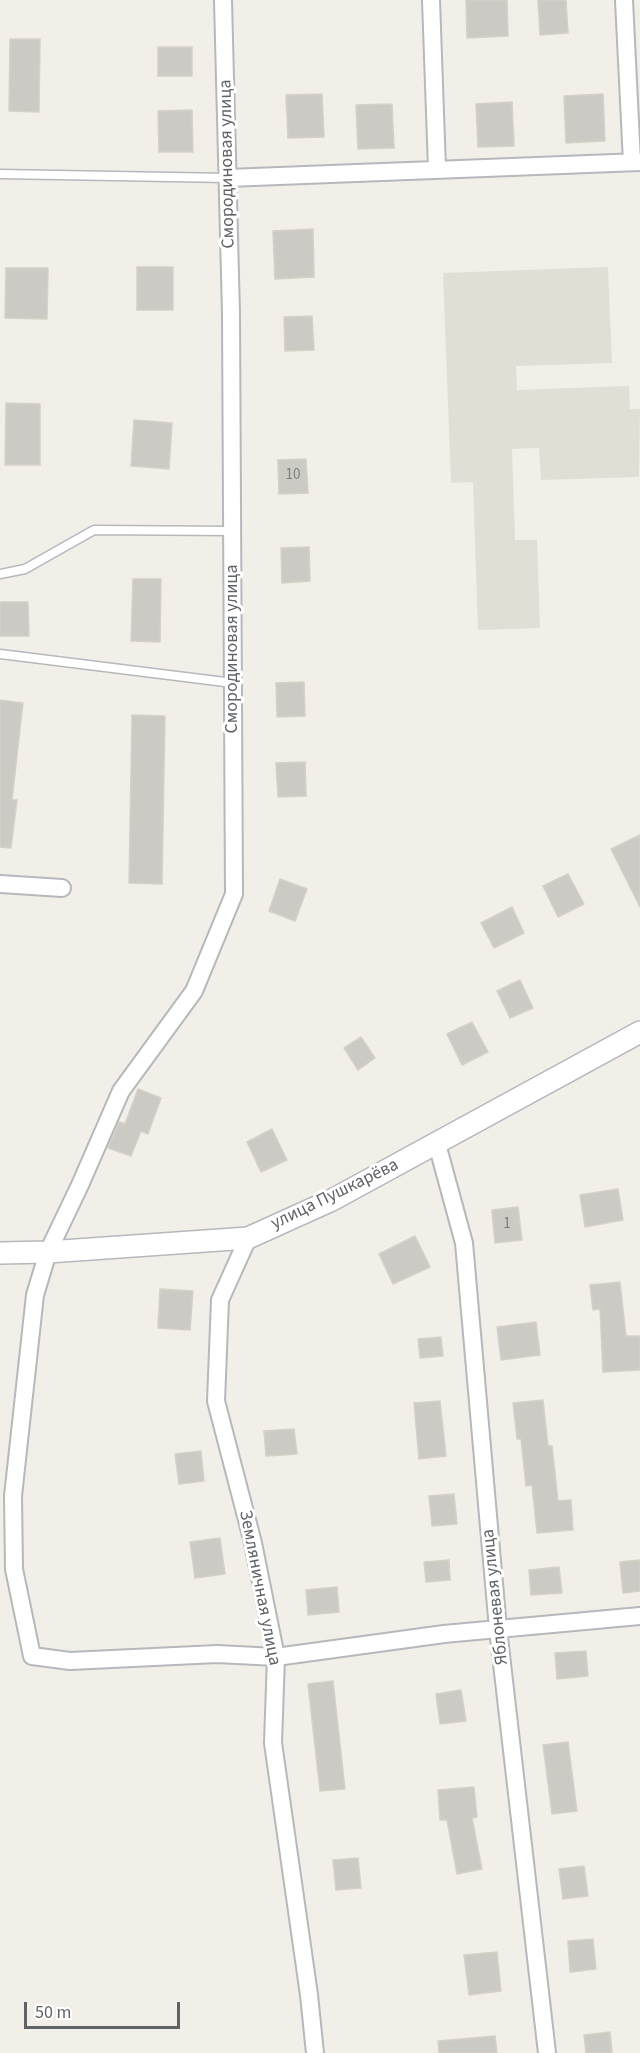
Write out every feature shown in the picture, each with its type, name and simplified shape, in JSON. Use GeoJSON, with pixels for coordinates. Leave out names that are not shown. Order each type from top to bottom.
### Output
{"type":"FeatureCollection","features":[{"type":"Feature","properties":{"kind":"street","name":"Смородиновая улица"},"geometry":{"type":"LineString","coordinates":[[223,0],[231,326],[234,894],[194,991],[122,1091],[48,1252],[35,1295],[13,1496],[14,1569],[32,1656],[70,1661],[217,1654],[276,1657]]}},
{"type":"Feature","properties":{"kind":"street"},"geometry":{"type":"LineString","coordinates":[[431,0],[437,170]]}},
{"type":"Feature","properties":{"kind":"street"},"geometry":{"type":"LineString","coordinates":[[228,178],[636,162],[624,0]]}},
{"type":"Feature","properties":{"kind":"street"},"geometry":{"type":"LineString","coordinates":[[0,884],[62,888]]}},
{"type":"Feature","properties":{"kind":"street","name":"улица Пушкарёва"},"geometry":{"type":"LineString","coordinates":[[0,1253],[48,1252],[248,1238],[332,1200],[640,1032]]}},
{"type":"Feature","properties":{"kind":"street","name":"Яблоневая улица"},"geometry":{"type":"LineString","coordinates":[[436,1144],[464,1243],[498,1629],[547,2053]]}},
{"type":"Feature","properties":{"kind":"street","name":"Земляничная улица"},"geometry":{"type":"LineString","coordinates":[[248,1238],[220,1299],[216,1401],[253,1543],[276,1657],[273,1743],[309,1995],[315,2053]]}},
{"type":"Feature","properties":{"kind":"street"},"geometry":{"type":"LineString","coordinates":[[276,1657],[444,1634],[640,1616]]}},
{"type":"Feature","properties":{"kind":"lane"},"geometry":{"type":"LineString","coordinates":[[0,174],[228,178]]}},
{"type":"Feature","properties":{"kind":"lane"},"geometry":{"type":"LineString","coordinates":[[0,574],[25,569],[94,530],[232,531]]}},
{"type":"Feature","properties":{"kind":"lane"},"geometry":{"type":"LineString","coordinates":[[0,654],[233,683]]}},
{"type":"Feature","properties":{"kind":"shaded area"},"geometry":{"type":"Polygon","coordinates":[[[608,267],[612,363],[516,366],[517,390],[629,386],[630,409],[640,409],[639,477],[541,480],[539,448],[512,449],[515,540],[537,540],[540,628],[478,630],[473,482],[451,483],[443,273],[608,267]]]}},
{"type":"Feature","properties":{"kind":"building"},"geometry":{"type":"Polygon","coordinates":[[[466,0],[507,0],[508,36],[467,38],[466,0]]]}},
{"type":"Feature","properties":{"kind":"building"},"geometry":{"type":"Polygon","coordinates":[[[538,0],[566,0],[568,33],[540,35],[538,0]]]}},
{"type":"Feature","properties":{"kind":"building"},"geometry":{"type":"Polygon","coordinates":[[[10,39],[40,39],[39,112],[9,111],[10,39]]]}},
{"type":"Feature","properties":{"kind":"building"},"geometry":{"type":"Polygon","coordinates":[[[158,47],[192,47],[192,76],[158,76],[158,47]]]}},
{"type":"Feature","properties":{"kind":"building"},"geometry":{"type":"Polygon","coordinates":[[[322,94],[324,137],[288,138],[286,95],[322,94]]]}},
{"type":"Feature","properties":{"kind":"building"},"geometry":{"type":"Polygon","coordinates":[[[603,94],[605,141],[566,143],[564,96],[603,94]]]}},
{"type":"Feature","properties":{"kind":"building"},"geometry":{"type":"Polygon","coordinates":[[[512,102],[514,146],[478,147],[476,104],[512,102]]]}},
{"type":"Feature","properties":{"kind":"building"},"geometry":{"type":"Polygon","coordinates":[[[392,104],[394,148],[358,149],[356,105],[392,104]]]}},
{"type":"Feature","properties":{"kind":"building"},"geometry":{"type":"Polygon","coordinates":[[[192,110],[193,152],[159,152],[158,111],[192,110]]]}},
{"type":"Feature","properties":{"kind":"building"},"geometry":{"type":"Polygon","coordinates":[[[313,229],[314,277],[275,279],[273,231],[313,229]]]}},
{"type":"Feature","properties":{"kind":"building"},"geometry":{"type":"Polygon","coordinates":[[[137,267],[173,267],[173,310],[137,310],[137,267]]]}},
{"type":"Feature","properties":{"kind":"building"},"geometry":{"type":"Polygon","coordinates":[[[6,268],[48,268],[47,319],[5,318],[6,268]]]}},
{"type":"Feature","properties":{"kind":"building"},"geometry":{"type":"Polygon","coordinates":[[[312,316],[314,350],[285,351],[284,317],[312,316]]]}},
{"type":"Feature","properties":{"kind":"building"},"geometry":{"type":"Polygon","coordinates":[[[6,403],[40,404],[40,465],[5,465],[6,403]]]}},
{"type":"Feature","properties":{"kind":"building"},"geometry":{"type":"Polygon","coordinates":[[[134,420],[172,423],[169,469],[131,466],[134,420]]]}},
{"type":"Feature","properties":{"kind":"building"},"geometry":{"type":"Polygon","coordinates":[[[306,459],[308,493],[279,494],[278,460],[306,459]]]}},
{"type":"Feature","properties":{"kind":"building"},"geometry":{"type":"Polygon","coordinates":[[[309,547],[310,581],[282,583],[281,548],[309,547]]]}},
{"type":"Feature","properties":{"kind":"building"},"geometry":{"type":"Polygon","coordinates":[[[133,579],[161,579],[160,642],[131,641],[133,579]]]}},
{"type":"Feature","properties":{"kind":"building"},"geometry":{"type":"Polygon","coordinates":[[[0,602],[28,602],[29,636],[0,636],[0,602]]]}},
{"type":"Feature","properties":{"kind":"building"},"geometry":{"type":"Polygon","coordinates":[[[304,682],[305,716],[277,717],[276,683],[304,682]]]}},
{"type":"Feature","properties":{"kind":"building"},"geometry":{"type":"Polygon","coordinates":[[[0,700],[23,703],[12,800],[17,800],[11,848],[0,847],[0,700]]]}},
{"type":"Feature","properties":{"kind":"building"},"geometry":{"type":"Polygon","coordinates":[[[132,715],[165,716],[162,884],[129,883],[132,715]]]}},
{"type":"Feature","properties":{"kind":"building"},"geometry":{"type":"Polygon","coordinates":[[[305,762],[306,796],[278,797],[276,763],[305,762]]]}},
{"type":"Feature","properties":{"kind":"building"},"geometry":{"type":"Polygon","coordinates":[[[640,835],[640,907],[611,849],[640,835]]]}},
{"type":"Feature","properties":{"kind":"building"},"geometry":{"type":"Polygon","coordinates":[[[568,874],[584,904],[558,917],[543,886],[568,874]]]}},
{"type":"Feature","properties":{"kind":"building"},"geometry":{"type":"Polygon","coordinates":[[[280,879],[307,889],[295,921],[269,911],[280,879]]]}},
{"type":"Feature","properties":{"kind":"building"},"geometry":{"type":"Polygon","coordinates":[[[512,907],[524,933],[494,948],[481,923],[512,907]]]}},
{"type":"Feature","properties":{"kind":"building"},"geometry":{"type":"Polygon","coordinates":[[[520,980],[533,1008],[510,1018],[497,991],[520,980]]]}},
{"type":"Feature","properties":{"kind":"building"},"geometry":{"type":"Polygon","coordinates":[[[472,1022],[488,1052],[462,1065],[447,1034],[472,1022]]]}},
{"type":"Feature","properties":{"kind":"building"},"geometry":{"type":"Polygon","coordinates":[[[361,1037],[375,1058],[358,1070],[344,1048],[361,1037]]]}},
{"type":"Feature","properties":{"kind":"building"},"geometry":{"type":"Polygon","coordinates":[[[138,1089],[161,1098],[148,1134],[141,1131],[131,1156],[108,1148],[119,1122],[125,1124],[138,1089]]]}},
{"type":"Feature","properties":{"kind":"building"},"geometry":{"type":"Polygon","coordinates":[[[272,1129],[287,1160],[261,1172],[247,1142],[272,1129]]]}},
{"type":"Feature","properties":{"kind":"building"},"geometry":{"type":"Polygon","coordinates":[[[618,1189],[623,1220],[585,1227],[580,1195],[618,1189]]]}},
{"type":"Feature","properties":{"kind":"building"},"geometry":{"type":"Polygon","coordinates":[[[518,1207],[522,1240],[495,1243],[492,1210],[518,1207]]]}},
{"type":"Feature","properties":{"kind":"building"},"geometry":{"type":"Polygon","coordinates":[[[415,1236],[430,1267],[393,1284],[379,1254],[415,1236]]]}},
{"type":"Feature","properties":{"kind":"building"},"geometry":{"type":"Polygon","coordinates":[[[620,1282],[626,1336],[640,1336],[640,1370],[603,1372],[600,1309],[593,1310],[590,1285],[620,1282]]]}},
{"type":"Feature","properties":{"kind":"building"},"geometry":{"type":"Polygon","coordinates":[[[160,1289],[193,1291],[190,1330],[158,1328],[160,1289]]]}},
{"type":"Feature","properties":{"kind":"building"},"geometry":{"type":"Polygon","coordinates":[[[536,1322],[540,1355],[501,1360],[497,1327],[536,1322]]]}},
{"type":"Feature","properties":{"kind":"building"},"geometry":{"type":"Polygon","coordinates":[[[441,1337],[443,1356],[420,1358],[418,1339],[441,1337]]]}},
{"type":"Feature","properties":{"kind":"building"},"geometry":{"type":"Polygon","coordinates":[[[543,1400],[548,1446],[552,1446],[558,1501],[571,1500],[573,1530],[537,1533],[532,1485],[526,1486],[521,1439],[517,1439],[513,1403],[543,1400]]]}},
{"type":"Feature","properties":{"kind":"building"},"geometry":{"type":"Polygon","coordinates":[[[440,1401],[446,1456],[419,1459],[414,1403],[440,1401]]]}},
{"type":"Feature","properties":{"kind":"building"},"geometry":{"type":"Polygon","coordinates":[[[294,1429],[297,1454],[266,1456],[264,1431],[294,1429]]]}},
{"type":"Feature","properties":{"kind":"building"},"geometry":{"type":"Polygon","coordinates":[[[201,1451],[204,1481],[179,1484],[175,1454],[201,1451]]]}},
{"type":"Feature","properties":{"kind":"building"},"geometry":{"type":"Polygon","coordinates":[[[454,1494],[457,1524],[432,1526],[429,1496],[454,1494]]]}},
{"type":"Feature","properties":{"kind":"building"},"geometry":{"type":"Polygon","coordinates":[[[220,1538],[225,1574],[195,1578],[190,1542],[220,1538]]]}},
{"type":"Feature","properties":{"kind":"building"},"geometry":{"type":"Polygon","coordinates":[[[449,1560],[450,1580],[426,1582],[424,1562],[449,1560]]]}},
{"type":"Feature","properties":{"kind":"building"},"geometry":{"type":"Polygon","coordinates":[[[640,1560],[640,1591],[623,1593],[620,1562],[640,1560]]]}},
{"type":"Feature","properties":{"kind":"building"},"geometry":{"type":"Polygon","coordinates":[[[559,1567],[562,1593],[531,1595],[529,1570],[559,1567]]]}},
{"type":"Feature","properties":{"kind":"building"},"geometry":{"type":"Polygon","coordinates":[[[337,1587],[339,1612],[308,1615],[306,1590],[337,1587]]]}},
{"type":"Feature","properties":{"kind":"building"},"geometry":{"type":"Polygon","coordinates":[[[586,1651],[588,1676],[557,1679],[555,1653],[586,1651]]]}},
{"type":"Feature","properties":{"kind":"building"},"geometry":{"type":"Polygon","coordinates":[[[333,1681],[345,1789],[320,1791],[308,1684],[333,1681]]]}},
{"type":"Feature","properties":{"kind":"building"},"geometry":{"type":"Polygon","coordinates":[[[461,1690],[466,1721],[440,1724],[436,1694],[461,1690]]]}},
{"type":"Feature","properties":{"kind":"building"},"geometry":{"type":"Polygon","coordinates":[[[568,1742],[577,1811],[552,1814],[543,1745],[568,1742]]]}},
{"type":"Feature","properties":{"kind":"building"},"geometry":{"type":"Polygon","coordinates":[[[474,1787],[477,1817],[472,1818],[482,1869],[457,1874],[447,1820],[440,1820],[438,1790],[474,1787]]]}},
{"type":"Feature","properties":{"kind":"building"},"geometry":{"type":"Polygon","coordinates":[[[358,1858],[361,1888],[336,1890],[333,1860],[358,1858]]]}},
{"type":"Feature","properties":{"kind":"building"},"geometry":{"type":"Polygon","coordinates":[[[584,1866],[588,1896],[563,1899],[559,1869],[584,1866]]]}},
{"type":"Feature","properties":{"kind":"building"},"geometry":{"type":"Polygon","coordinates":[[[593,1939],[596,1969],[570,1972],[568,1941],[593,1939]]]}},
{"type":"Feature","properties":{"kind":"building"},"geometry":{"type":"Polygon","coordinates":[[[497,1952],[501,1991],[469,1995],[464,1955],[497,1952]]]}},
{"type":"Feature","properties":{"kind":"building"},"geometry":{"type":"Polygon","coordinates":[[[610,2032],[612,2053],[586,2053],[584,2035],[610,2032]]]}},
{"type":"Feature","properties":{"kind":"building"},"geometry":{"type":"Polygon","coordinates":[[[495,2036],[497,2053],[439,2053],[438,2041],[495,2036]]]}}]}
